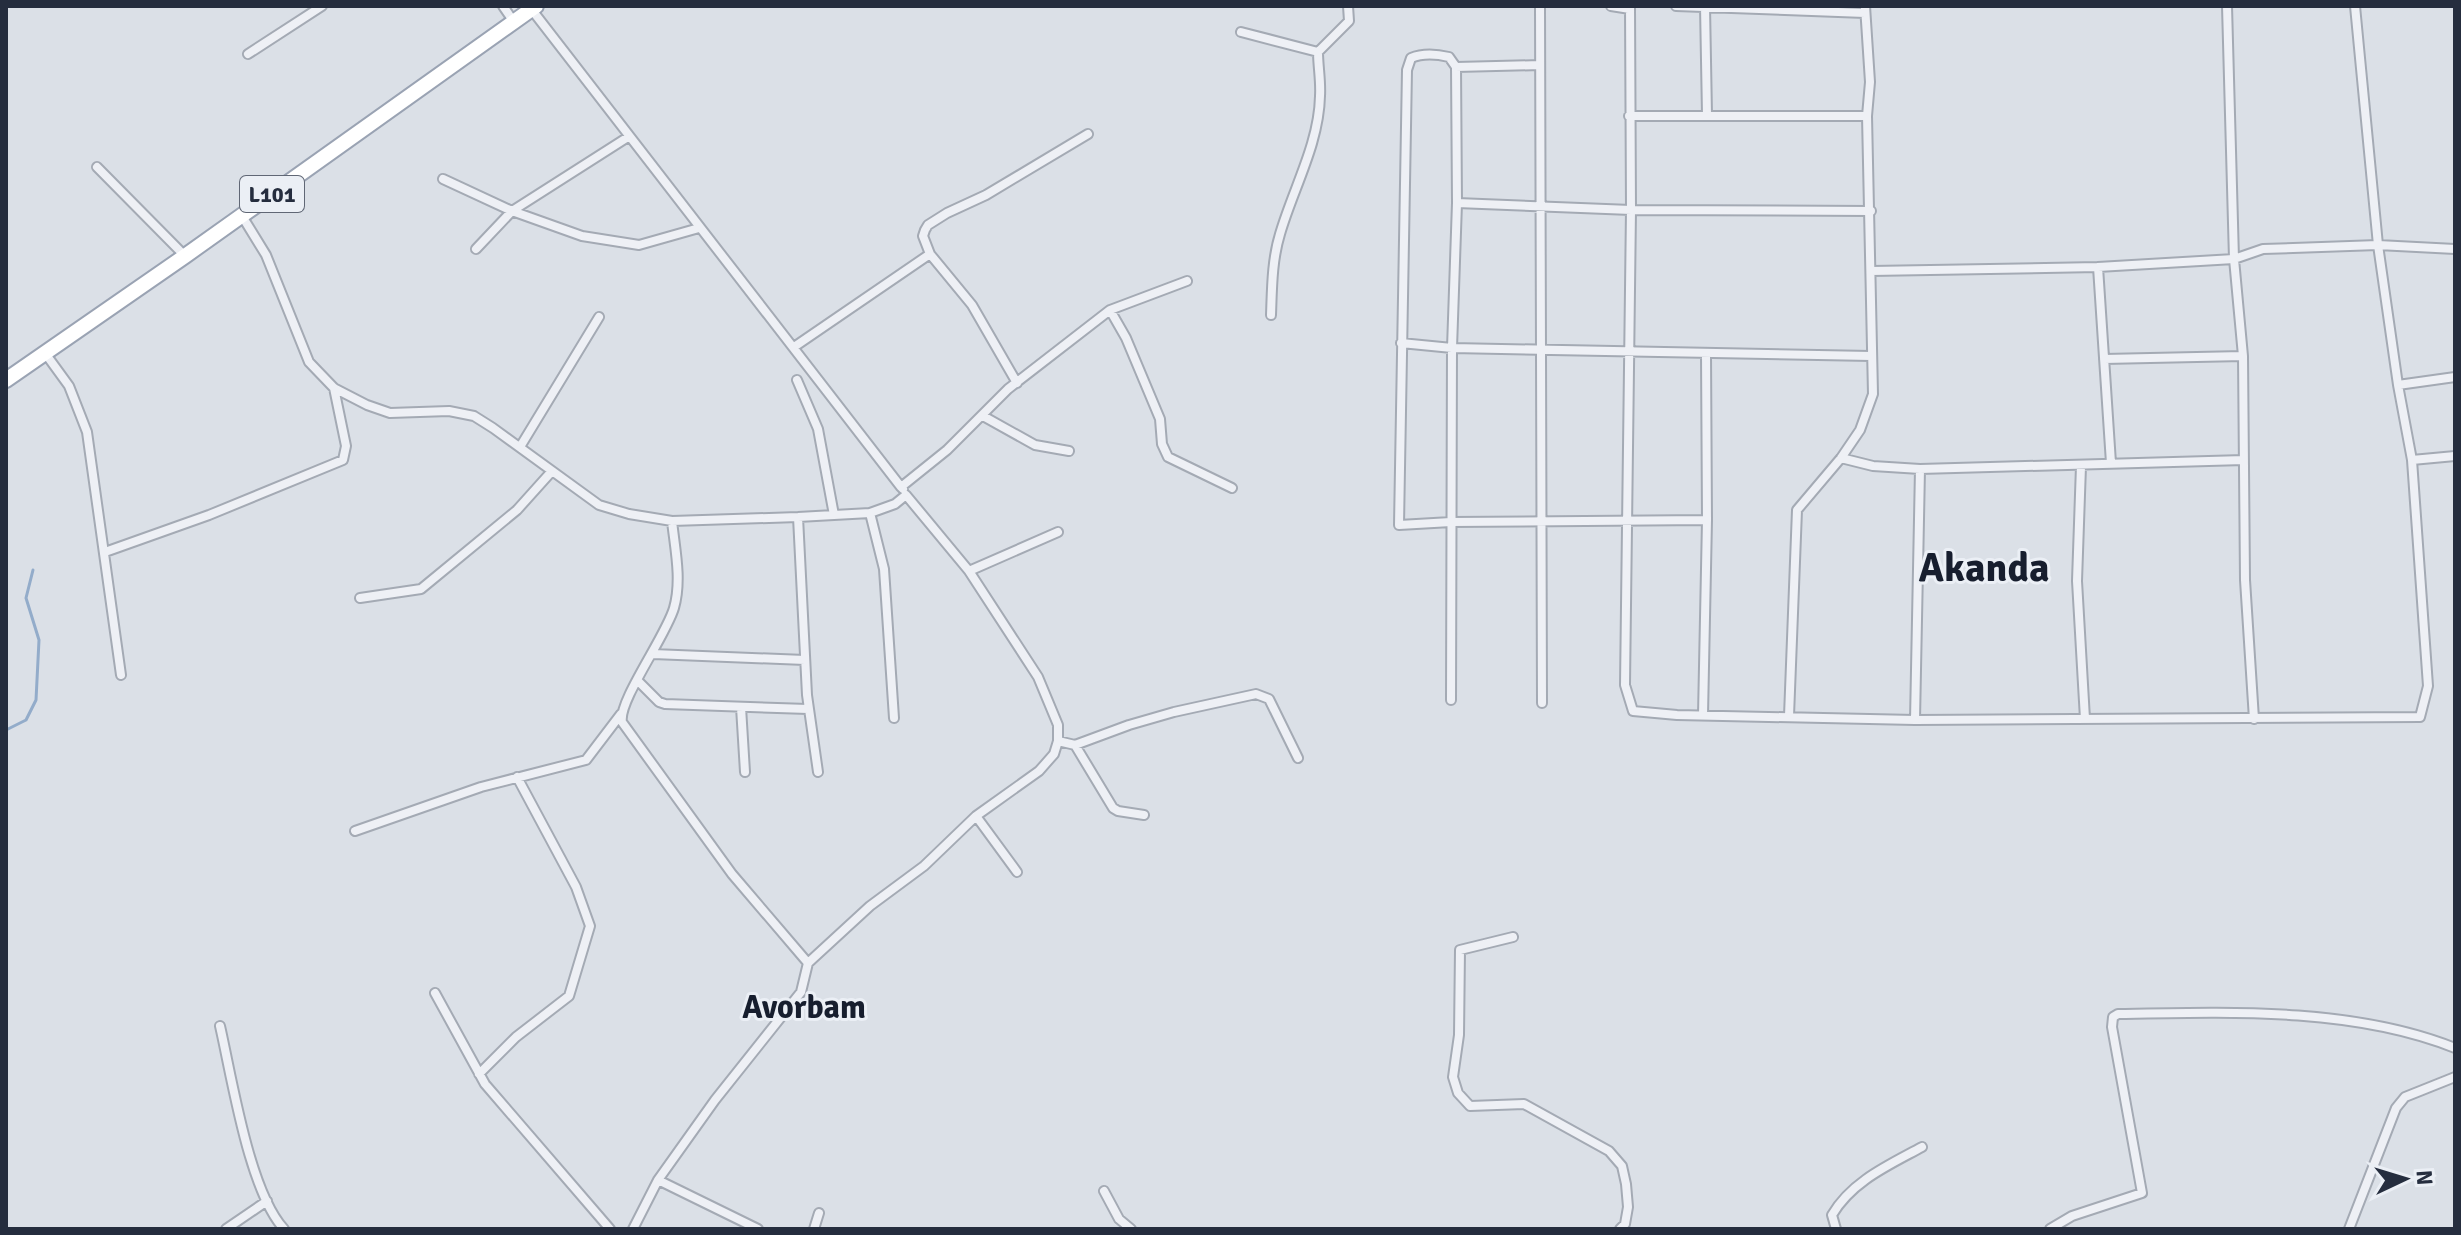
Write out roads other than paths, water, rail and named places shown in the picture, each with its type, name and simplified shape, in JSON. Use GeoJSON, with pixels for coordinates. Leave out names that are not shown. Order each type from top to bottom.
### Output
{"type":"FeatureCollection","features":[{"type":"Feature","properties":{"kind":"main road","name":"L101"},"geometry":{"type":"LineString","coordinates":[[6,380],[534,8]]}},
{"type":"Feature","properties":{"kind":"street"},"geometry":{"type":"LineString","coordinates":[[248,54],[322,6]]}},
{"type":"Feature","properties":{"kind":"street"},"geometry":{"type":"LineString","coordinates":[[503,6],[514,22]]}},
{"type":"Feature","properties":{"kind":"street"},"geometry":{"type":"LineString","coordinates":[[1271,315],[1272,273],[1280,234],[1302,178],[1316,124],[1320,97],[1318,52],[1349,21],[1348,6]]}},
{"type":"Feature","properties":{"kind":"street"},"geometry":{"type":"LineString","coordinates":[[1540,6],[1542,703]]}},
{"type":"Feature","properties":{"kind":"street"},"geometry":{"type":"LineString","coordinates":[[1611,6],[1630,8],[1631,210],[1625,685],[1633,711],[1915,720],[2420,717],[2428,686],[2412,460],[2378,245],[2355,6]]}},
{"type":"Feature","properties":{"kind":"street"},"geometry":{"type":"LineString","coordinates":[[1676,6],[1865,9],[1870,82],[1867,116],[1873,394],[1860,430],[1797,510],[1789,716]]}},
{"type":"Feature","properties":{"kind":"street"},"geometry":{"type":"LineString","coordinates":[[1705,6],[1707,115]]}},
{"type":"Feature","properties":{"kind":"street"},"geometry":{"type":"LineString","coordinates":[[2227,6],[2234,259],[2243,356],[2245,580],[2254,719]]}},
{"type":"Feature","properties":{"kind":"street"},"geometry":{"type":"LineString","coordinates":[[534,8],[628,137],[969,571],[1038,677],[1058,725],[1054,754],[1039,771],[976,816],[924,866],[870,906],[808,963],[801,992],[753,1049],[658,1180],[633,1229]]}},
{"type":"Feature","properties":{"kind":"street"},"geometry":{"type":"LineString","coordinates":[[1241,32],[1318,52]]}},
{"type":"Feature","properties":{"kind":"street"},"geometry":{"type":"LineString","coordinates":[[1451,700],[1451,522],[1452,348],[1457,203],[1456,67],[1449,57],[1418,55],[1411,58],[1407,70],[1399,525],[1451,522],[1707,520]]}},
{"type":"Feature","properties":{"kind":"street"},"geometry":{"type":"LineString","coordinates":[[1456,67],[1540,65]]}},
{"type":"Feature","properties":{"kind":"street"},"geometry":{"type":"LineString","coordinates":[[1629,116],[1867,116]]}},
{"type":"Feature","properties":{"kind":"street"},"geometry":{"type":"LineString","coordinates":[[1017,383],[972,305],[930,254],[923,236],[928,225],[986,195],[1088,134]]}},
{"type":"Feature","properties":{"kind":"street"},"geometry":{"type":"LineString","coordinates":[[476,249],[512,211],[628,137]]}},
{"type":"Feature","properties":{"kind":"street"},"geometry":{"type":"LineString","coordinates":[[97,167],[185,256]]}},
{"type":"Feature","properties":{"kind":"street"},"geometry":{"type":"LineString","coordinates":[[443,179],[512,211],[582,236],[639,245],[699,228]]}},
{"type":"Feature","properties":{"kind":"street"},"geometry":{"type":"LineString","coordinates":[[1457,203],[1631,210],[1871,211]]}},
{"type":"Feature","properties":{"kind":"street"},"geometry":{"type":"LineString","coordinates":[[242,216],[266,255],[309,362],[334,388],[390,413],[449,411],[474,416],[599,505],[672,521],[870,513],[895,504],[904,491],[1017,383],[1110,310],[1187,281]]}},
{"type":"Feature","properties":{"kind":"street"},"geometry":{"type":"LineString","coordinates":[[1871,271],[2098,267],[2234,259],[2263,249],[2378,245],[2455,249]]}},
{"type":"Feature","properties":{"kind":"street"},"geometry":{"type":"LineString","coordinates":[[794,347],[930,254]]}},
{"type":"Feature","properties":{"kind":"street"},"geometry":{"type":"LineString","coordinates":[[2098,267],[2111,463]]}},
{"type":"Feature","properties":{"kind":"street"},"geometry":{"type":"LineString","coordinates":[[1110,310],[1126,338],[1160,419],[1164,452],[1168,457],[1232,488]]}},
{"type":"Feature","properties":{"kind":"street"},"geometry":{"type":"LineString","coordinates":[[520,447],[599,317]]}},
{"type":"Feature","properties":{"kind":"street"},"geometry":{"type":"LineString","coordinates":[[1401,343],[1452,348],[1871,356]]}},
{"type":"Feature","properties":{"kind":"street"},"geometry":{"type":"LineString","coordinates":[[45,353],[69,386],[83,416],[121,675]]}},
{"type":"Feature","properties":{"kind":"street"},"geometry":{"type":"LineString","coordinates":[[1703,715],[1706,354]]}},
{"type":"Feature","properties":{"kind":"street"},"geometry":{"type":"LineString","coordinates":[[2104,359],[2243,356]]}},
{"type":"Feature","properties":{"kind":"street"},"geometry":{"type":"LineString","coordinates":[[2398,385],[2455,377]]}},
{"type":"Feature","properties":{"kind":"street"},"geometry":{"type":"LineString","coordinates":[[797,380],[818,429],[834,515]]}},
{"type":"Feature","properties":{"kind":"street"},"geometry":{"type":"LineString","coordinates":[[105,552],[209,515],[343,460],[346,446],[334,388]]}},
{"type":"Feature","properties":{"kind":"street"},"geometry":{"type":"LineString","coordinates":[[983,416],[1035,445],[1069,451]]}},
{"type":"Feature","properties":{"kind":"street"},"geometry":{"type":"LineString","coordinates":[[2412,460],[2455,456]]}},
{"type":"Feature","properties":{"kind":"street"},"geometry":{"type":"LineString","coordinates":[[1841,458],[1873,466],[1920,469],[2244,460]]}},
{"type":"Feature","properties":{"kind":"street"},"geometry":{"type":"LineString","coordinates":[[2081,466],[2077,581],[2085,719]]}},
{"type":"Feature","properties":{"kind":"street"},"geometry":{"type":"LineString","coordinates":[[1915,720],[1920,469]]}},
{"type":"Feature","properties":{"kind":"street"},"geometry":{"type":"LineString","coordinates":[[360,598],[421,589],[517,510],[552,471]]}},
{"type":"Feature","properties":{"kind":"street"},"geometry":{"type":"LineString","coordinates":[[870,513],[886,584],[894,718]]}},
{"type":"Feature","properties":{"kind":"street"},"geometry":{"type":"LineString","coordinates":[[798,517],[808,709],[818,772]]}},
{"type":"Feature","properties":{"kind":"street"},"geometry":{"type":"LineString","coordinates":[[355,831],[517,777],[586,760],[621,714],[674,609],[677,591],[672,521]]}},
{"type":"Feature","properties":{"kind":"street"},"geometry":{"type":"LineString","coordinates":[[969,571],[1058,532]]}},
{"type":"Feature","properties":{"kind":"street"},"geometry":{"type":"LineString","coordinates":[[653,654],[805,660]]}},
{"type":"Feature","properties":{"kind":"street"},"geometry":{"type":"LineString","coordinates":[[638,681],[665,704],[808,709]]}},
{"type":"Feature","properties":{"kind":"street"},"geometry":{"type":"LineString","coordinates":[[1058,741],[1075,745],[1159,716],[1256,694],[1269,699],[1298,758]]}},
{"type":"Feature","properties":{"kind":"street"},"geometry":{"type":"LineString","coordinates":[[741,707],[745,772]]}},
{"type":"Feature","properties":{"kind":"street"},"geometry":{"type":"LineString","coordinates":[[621,714],[622,722],[732,874],[808,963]]}},
{"type":"Feature","properties":{"kind":"street"},"geometry":{"type":"LineString","coordinates":[[1075,745],[1113,808],[1144,815]]}},
{"type":"Feature","properties":{"kind":"street"},"geometry":{"type":"LineString","coordinates":[[479,1074],[516,1037],[569,996],[590,926],[576,887],[517,777]]}},
{"type":"Feature","properties":{"kind":"street"},"geometry":{"type":"LineString","coordinates":[[976,816],[1017,872]]}},
{"type":"Feature","properties":{"kind":"street"},"geometry":{"type":"LineString","coordinates":[[1513,937],[1460,950],[1459,1035],[1453,1077],[1458,1093],[1470,1106],[1524,1104],[1609,1151],[1622,1166],[1626,1184],[1628,1207],[1625,1224],[1620,1229]]}},
{"type":"Feature","properties":{"kind":"street"},"geometry":{"type":"LineString","coordinates":[[435,993],[485,1084],[610,1229]]}},
{"type":"Feature","properties":{"kind":"street"},"geometry":{"type":"LineString","coordinates":[[2050,1229],[2072,1216],[2142,1193],[2112,1027],[2113,1017],[2118,1014],[2237,1012],[2345,1021],[2430,1038],[2455,1048]]}},
{"type":"Feature","properties":{"kind":"street"},"geometry":{"type":"LineString","coordinates":[[220,1026],[241,1120],[267,1201],[284,1229]]}},
{"type":"Feature","properties":{"kind":"street"},"geometry":{"type":"LineString","coordinates":[[2349,1229],[2396,1108],[2405,1097],[2455,1077]]}},
{"type":"Feature","properties":{"kind":"street"},"geometry":{"type":"LineString","coordinates":[[1836,1229],[1832,1215],[1843,1196],[1870,1176],[1922,1147]]}},
{"type":"Feature","properties":{"kind":"street"},"geometry":{"type":"LineString","coordinates":[[658,1180],[758,1229]]}},
{"type":"Feature","properties":{"kind":"street"},"geometry":{"type":"LineString","coordinates":[[1104,1191],[1119,1219],[1131,1229]]}},
{"type":"Feature","properties":{"kind":"street"},"geometry":{"type":"LineString","coordinates":[[226,1229],[267,1201]]}},
{"type":"Feature","properties":{"kind":"street"},"geometry":{"type":"LineString","coordinates":[[814,1229],[819,1213]]}},
{"type":"Feature","properties":{"kind":"waterway"},"geometry":{"type":"LineString","coordinates":[[6,730],[26,720],[36,700],[39,640],[26,598],[33,570]]}},
{"type":"Feature","properties":{"kind":"district","name":"Akanda"},"geometry":{"type":"Point","coordinates":[1984,567]}},
{"type":"Feature","properties":{"kind":"district","name":"Avorbam"},"geometry":{"type":"Point","coordinates":[804,1007]}}]}
